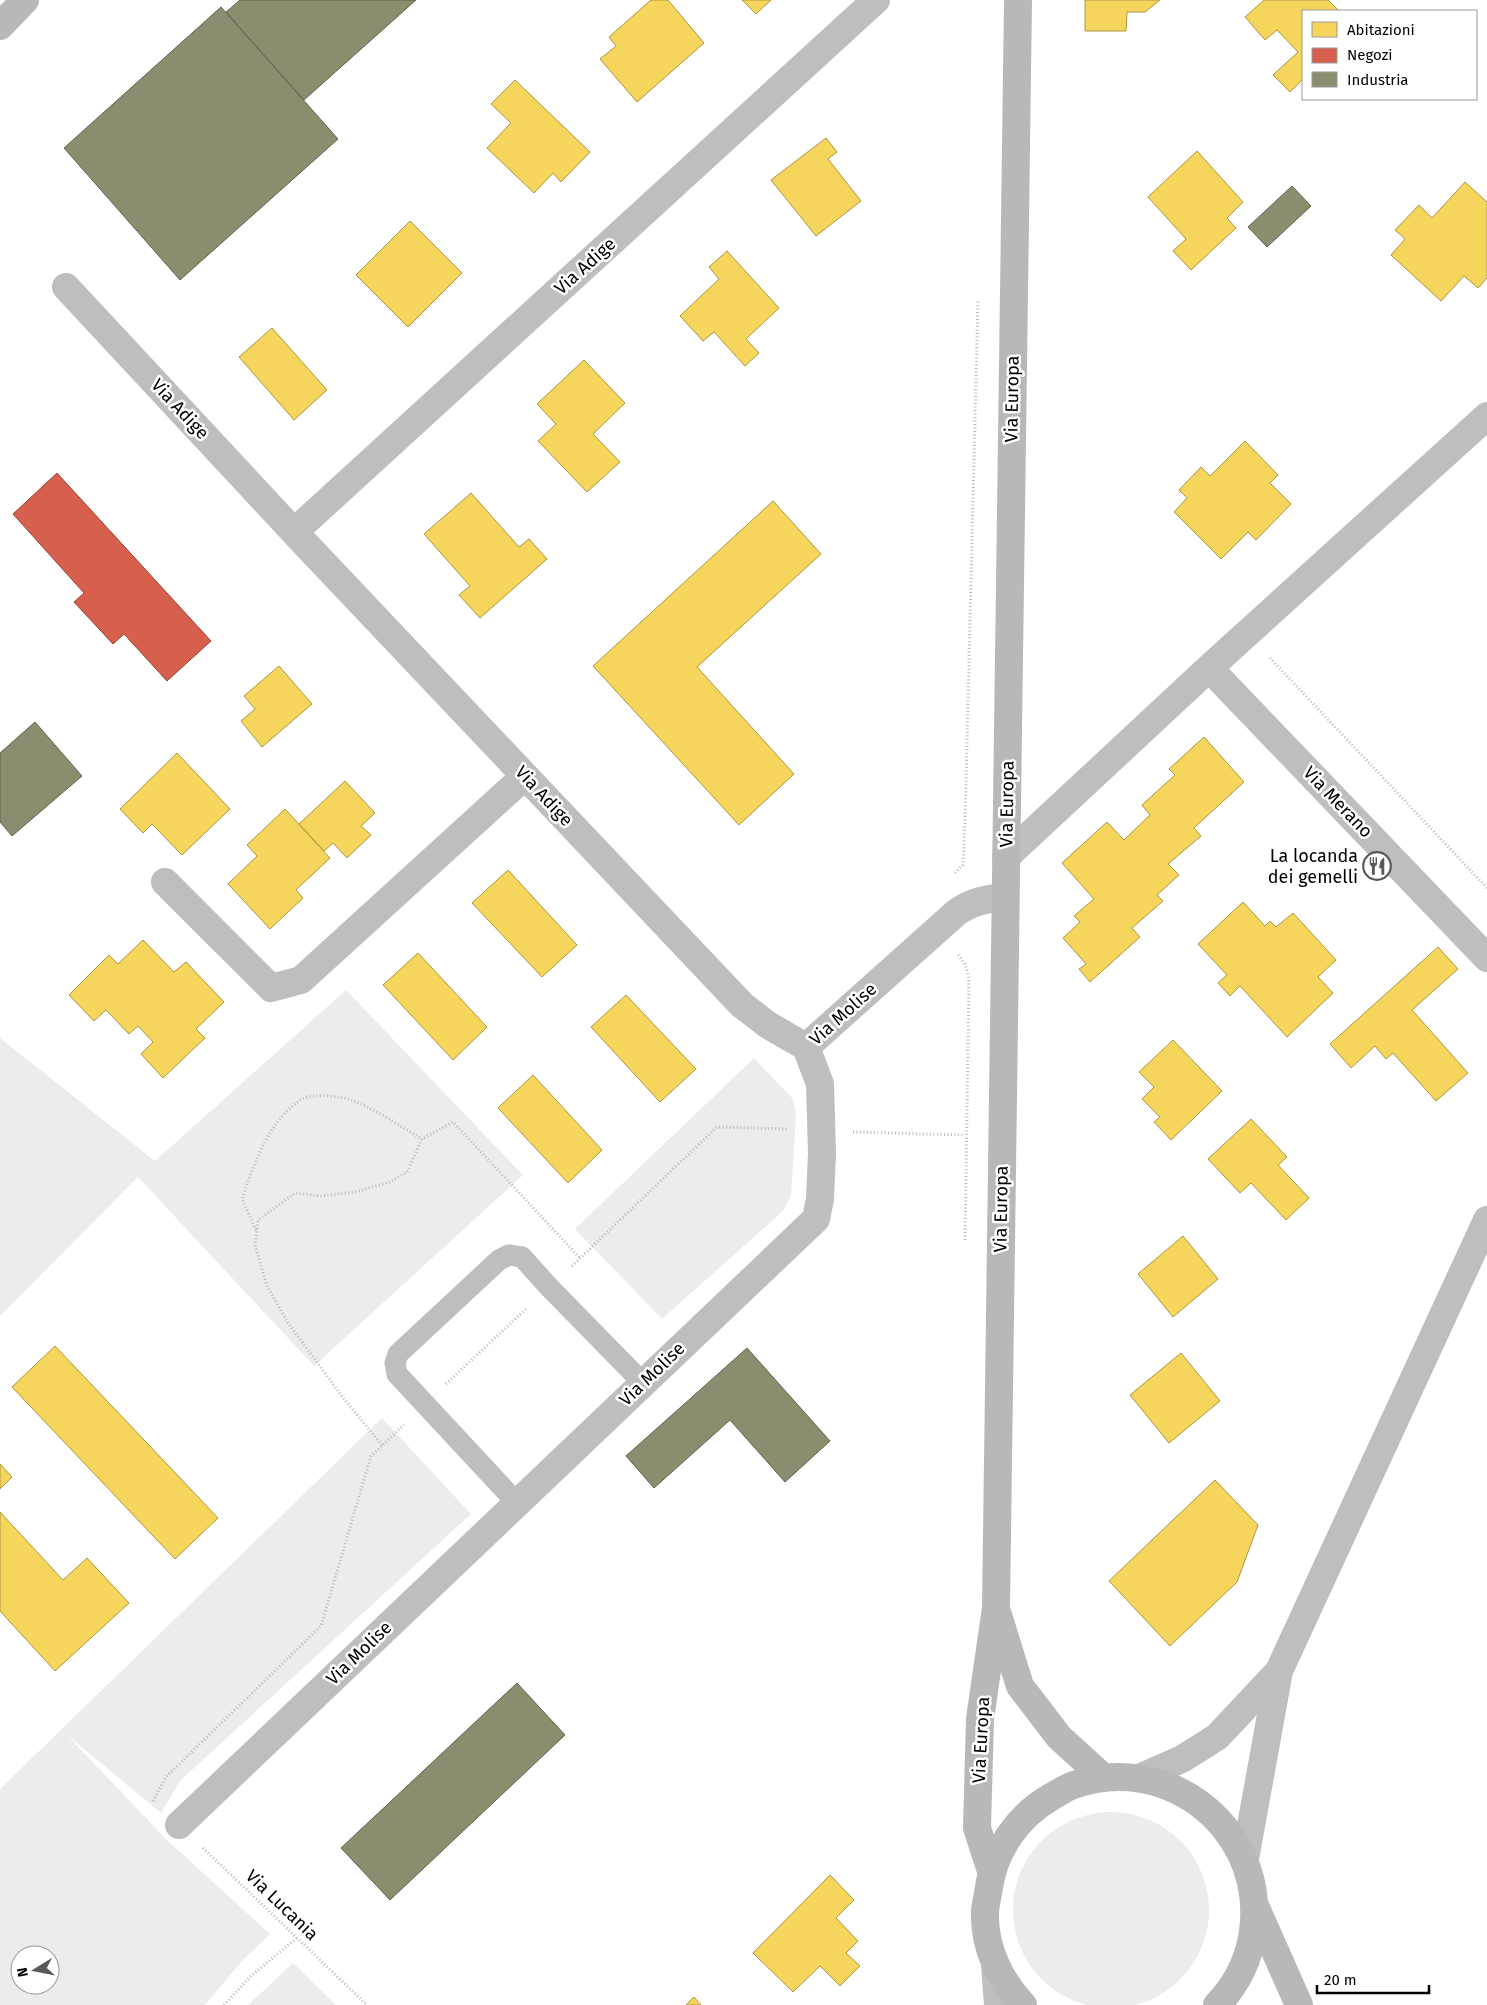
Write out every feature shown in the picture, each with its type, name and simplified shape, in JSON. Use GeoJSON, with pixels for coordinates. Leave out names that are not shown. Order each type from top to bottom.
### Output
{"type":"FeatureCollection","features":[{"type":"Feature","properties":{"kind":"street"},"geometry":{"type":"LineString","coordinates":[[0,26],[24,0]]}},
{"type":"Feature","properties":{"kind":"street","name":"Via Adige"},"geometry":{"type":"LineString","coordinates":[[294,532],[876,0]]}},
{"type":"Feature","properties":{"kind":"street","name":"Via Europa"},"geometry":{"type":"LineString","coordinates":[[991,1871],[978,1828],[980,1719],[996,1608],[1018,0]]}},
{"type":"Feature","properties":{"kind":"street","name":"Via Adige"},"geometry":{"type":"LineString","coordinates":[[66,287],[294,532],[742,1005],[768,1025],[806,1047]]}},
{"type":"Feature","properties":{"kind":"street"},"geometry":{"type":"LineString","coordinates":[[1006,857],[1209,668],[1487,416]]}},
{"type":"Feature","properties":{"kind":"street","name":"Via Merano"},"geometry":{"type":"LineString","coordinates":[[1209,668],[1487,958]]}},
{"type":"Feature","properties":{"kind":"street"},"geometry":{"type":"LineString","coordinates":[[164,882],[270,988],[301,980],[525,776]]}},
{"type":"Feature","properties":{"kind":"street","name":"Via Molise"},"geometry":{"type":"LineString","coordinates":[[178,1825],[816,1219],[820,1199],[820,1084],[806,1047],[968,904],[980,900],[1005,897]]}},
{"type":"Feature","properties":{"kind":"street"},"geometry":{"type":"LineString","coordinates":[[1245,1859],[1279,1671],[1487,1220]]}},
{"type":"Feature","properties":{"kind":"street","name":"Via Europa"},"geometry":{"type":"LineString","coordinates":[[996,1608],[1020,1686],[1059,1737],[1104,1778]]}},
{"type":"Feature","properties":{"kind":"street"},"geometry":{"type":"LineString","coordinates":[[1139,1778],[1182,1759],[1217,1738],[1279,1671]]}},
{"type":"Feature","properties":{"kind":"street"},"geometry":{"type":"LineString","coordinates":[[998,2005],[995,1965],[988,1940],[985,1914],[991,1871],[1002,1845],[1019,1822],[1038,1804],[1070,1786],[1104,1778],[1139,1778],[1172,1787],[1201,1804],[1227,1829],[1245,1859],[1252,1882],[1255,1905],[1254,1935],[1246,1963],[1231,1990],[1217,2005]]}},
{"type":"Feature","properties":{"kind":"street"},"geometry":{"type":"LineString","coordinates":[[1255,1905],[1299,2005]]}},
{"type":"Feature","properties":{"kind":"street"},"geometry":{"type":"LineString","coordinates":[[995,1965],[1012,1994],[1023,2005]]}},
{"type":"Feature","properties":{"kind":"lane"},"geometry":{"type":"LineString","coordinates":[[517,1503],[398,1374],[395,1363],[398,1354],[499,1260],[509,1255],[522,1257],[643,1383]]}},
{"type":"Feature","properties":{"kind":"path"},"geometry":{"type":"LineString","coordinates":[[952,876],[963,865],[978,295]]}},
{"type":"Feature","properties":{"kind":"path"},"geometry":{"type":"LineString","coordinates":[[1247,634],[1487,888]]}},
{"type":"Feature","properties":{"kind":"path"},"geometry":{"type":"LineString","coordinates":[[939,930],[965,964],[968,978],[965,1242]]}},
{"type":"Feature","properties":{"kind":"path"},"geometry":{"type":"LineString","coordinates":[[256,1230],[242,1199],[254,1165],[280,1117],[304,1098],[330,1095],[352,1100],[422,1139]]}},
{"type":"Feature","properties":{"kind":"path"},"geometry":{"type":"LineString","coordinates":[[580,1258],[453,1122],[422,1139],[407,1172],[390,1182],[355,1192],[321,1196],[295,1193],[258,1220],[255,1245],[267,1286],[288,1323],[344,1399],[382,1445],[580,1258],[717,1127],[965,1135]]}},
{"type":"Feature","properties":{"kind":"path","name":"Via Lucania"},"geometry":{"type":"LineString","coordinates":[[367,2005],[178,1825],[152,1806],[156,1794],[166,1777],[321,1626],[371,1456],[382,1445]]}},
{"type":"Feature","properties":{"kind":"path"},"geometry":{"type":"LineString","coordinates":[[224,2005],[252,1975],[297,1938]]}},
{"type":"Feature","properties":{"kind":"shaded area"},"geometry":{"type":"Polygon","coordinates":[[[346,990],[523,1175],[314,1366],[138,1177],[0,1316],[0,1038],[155,1161],[346,990]]]}},
{"type":"Feature","properties":{"kind":"shaded area"},"geometry":{"type":"Polygon","coordinates":[[[754,1058],[793,1099],[796,1115],[791,1195],[783,1211],[662,1319],[575,1229],[754,1058]]]}},
{"type":"Feature","properties":{"kind":"shaded area"},"geometry":{"type":"Polygon","coordinates":[[[382,1418],[471,1514],[181,1780],[161,1813],[67,1735],[167,1840],[270,1934],[243,1960],[205,2005],[0,2005],[0,1789],[382,1418]]]}},
{"type":"Feature","properties":{"kind":"shaded area"},"geometry":{"type":"Polygon","coordinates":[[[1101,1812],[1121,1812],[1149,1819],[1173,1834],[1187,1848],[1202,1872],[1209,1900],[1209,1920],[1205,1938],[1193,1964],[1165,1992],[1149,2001],[1130,2006],[1092,2006],[1073,2001],[1057,1992],[1029,1964],[1020,1948],[1013,1920],[1013,1900],[1020,1872],[1035,1848],[1049,1834],[1073,1819],[1101,1812]]]}},
{"type":"Feature","properties":{"kind":"shaded area"},"geometry":{"type":"Polygon","coordinates":[[[293,1963],[336,2005],[248,2005],[293,1963]]]}},
{"type":"Feature","properties":{"kind":"building: Abitazioni"},"geometry":{"type":"Polygon","coordinates":[[[651,0],[668,0],[704,43],[637,102],[600,59],[616,46],[609,37],[651,0]]]}},
{"type":"Feature","properties":{"kind":"building: Abitazioni"},"geometry":{"type":"Polygon","coordinates":[[[742,0],[771,0],[756,14],[742,0]]]}},
{"type":"Feature","properties":{"kind":"building: Abitazioni"},"geometry":{"type":"Polygon","coordinates":[[[1085,0],[1160,0],[1145,12],[1127,12],[1126,31],[1085,31],[1085,0]]]}},
{"type":"Feature","properties":{"kind":"building: Abitazioni"},"geometry":{"type":"Polygon","coordinates":[[[1264,0],[1328,0],[1338,10],[1302,10],[1302,80],[1290,92],[1273,75],[1298,52],[1277,30],[1265,40],[1245,17],[1264,0]]]}},
{"type":"Feature","properties":{"kind":"building: Abitazioni"},"geometry":{"type":"Polygon","coordinates":[[[515,80],[590,152],[561,182],[553,173],[534,193],[487,148],[511,123],[491,104],[515,80]]]}},
{"type":"Feature","properties":{"kind":"building: Abitazioni"},"geometry":{"type":"Polygon","coordinates":[[[826,138],[837,152],[828,159],[861,201],[816,236],[771,180],[826,138]]]}},
{"type":"Feature","properties":{"kind":"building: Abitazioni"},"geometry":{"type":"Polygon","coordinates":[[[1197,151],[1243,202],[1227,218],[1236,228],[1191,270],[1173,251],[1186,239],[1148,197],[1197,151]]]}},
{"type":"Feature","properties":{"kind":"building: Abitazioni"},"geometry":{"type":"Polygon","coordinates":[[[1465,182],[1487,202],[1487,278],[1478,288],[1464,276],[1441,301],[1391,255],[1405,239],[1395,230],[1419,205],[1432,218],[1465,182]]]}},
{"type":"Feature","properties":{"kind":"building: Abitazioni"},"geometry":{"type":"Polygon","coordinates":[[[410,221],[462,273],[408,327],[356,275],[410,221]]]}},
{"type":"Feature","properties":{"kind":"building: Abitazioni"},"geometry":{"type":"Polygon","coordinates":[[[727,251],[779,308],[746,339],[759,353],[745,366],[714,332],[703,341],[680,316],[719,279],[709,267],[727,251]]]}},
{"type":"Feature","properties":{"kind":"building: Abitazioni"},"geometry":{"type":"Polygon","coordinates":[[[272,328],[327,390],[294,420],[239,357],[272,328]]]}},
{"type":"Feature","properties":{"kind":"building: Abitazioni"},"geometry":{"type":"Polygon","coordinates":[[[584,360],[625,403],[593,434],[620,462],[587,492],[538,441],[556,424],[537,404],[584,360]]]}},
{"type":"Feature","properties":{"kind":"building: Abitazioni"},"geometry":{"type":"Polygon","coordinates":[[[1245,441],[1278,475],[1270,483],[1291,504],[1256,540],[1248,532],[1221,559],[1174,512],[1187,498],[1179,490],[1201,467],[1210,476],[1245,441]]]}},
{"type":"Feature","properties":{"kind":"building: Abitazioni"},"geometry":{"type":"Polygon","coordinates":[[[471,493],[519,547],[529,539],[547,559],[480,618],[459,595],[470,586],[424,534],[471,493]]]}},
{"type":"Feature","properties":{"kind":"building: Abitazioni"},"geometry":{"type":"Polygon","coordinates":[[[773,501],[821,554],[697,667],[794,774],[739,825],[593,666],[773,501]]]}},
{"type":"Feature","properties":{"kind":"building: Abitazioni"},"geometry":{"type":"Polygon","coordinates":[[[279,666],[312,704],[262,747],[241,721],[255,709],[244,696],[279,666]]]}},
{"type":"Feature","properties":{"kind":"building: Abitazioni"},"geometry":{"type":"Polygon","coordinates":[[[1204,737],[1244,782],[1194,828],[1201,836],[1168,864],[1179,875],[1157,895],[1163,901],[1132,928],[1140,937],[1090,982],[1079,969],[1086,964],[1063,938],[1080,922],[1074,916],[1094,899],[1062,863],[1107,822],[1124,840],[1150,815],[1142,805],[1175,775],[1169,769],[1204,737]]]}},
{"type":"Feature","properties":{"kind":"building: Abitazioni"},"geometry":{"type":"Polygon","coordinates":[[[177,753],[230,809],[182,855],[152,824],[143,833],[120,809],[177,753]]]}},
{"type":"Feature","properties":{"kind":"building: Abitazioni"},"geometry":{"type":"Polygon","coordinates":[[[345,781],[375,813],[361,826],[371,835],[347,858],[333,843],[324,851],[299,824],[345,781]]]}},
{"type":"Feature","properties":{"kind":"building: Abitazioni"},"geometry":{"type":"Polygon","coordinates":[[[285,809],[330,858],[296,890],[303,898],[270,929],[228,884],[257,856],[247,845],[285,809]]]}},
{"type":"Feature","properties":{"kind":"building: Abitazioni"},"geometry":{"type":"Polygon","coordinates":[[[508,870],[577,945],[542,977],[472,903],[508,870]]]}},
{"type":"Feature","properties":{"kind":"building: Abitazioni"},"geometry":{"type":"Polygon","coordinates":[[[1243,902],[1265,926],[1270,921],[1276,927],[1293,913],[1336,960],[1318,977],[1333,993],[1287,1037],[1240,986],[1230,996],[1218,983],[1227,975],[1198,944],[1243,902]]]}},
{"type":"Feature","properties":{"kind":"building: Abitazioni"},"geometry":{"type":"Polygon","coordinates":[[[143,940],[174,972],[186,962],[224,1002],[196,1029],[205,1038],[163,1078],[141,1054],[153,1042],[138,1026],[129,1034],[106,1010],[94,1021],[69,995],[109,955],[118,964],[143,940]]]}},
{"type":"Feature","properties":{"kind":"building: Abitazioni"},"geometry":{"type":"Polygon","coordinates":[[[1438,947],[1458,969],[1412,1010],[1468,1073],[1436,1101],[1393,1053],[1386,1059],[1375,1046],[1351,1068],[1330,1044],[1438,947]]]}},
{"type":"Feature","properties":{"kind":"building: Abitazioni"},"geometry":{"type":"Polygon","coordinates":[[[418,953],[487,1027],[453,1060],[383,985],[418,953]]]}},
{"type":"Feature","properties":{"kind":"building: Abitazioni"},"geometry":{"type":"Polygon","coordinates":[[[626,995],[696,1069],[660,1102],[591,1027],[626,995]]]}},
{"type":"Feature","properties":{"kind":"building: Abitazioni"},"geometry":{"type":"Polygon","coordinates":[[[1173,1040],[1222,1091],[1171,1140],[1154,1122],[1160,1117],[1142,1099],[1154,1087],[1139,1072],[1173,1040]]]}},
{"type":"Feature","properties":{"kind":"building: Abitazioni"},"geometry":{"type":"Polygon","coordinates":[[[533,1075],[602,1150],[568,1183],[498,1108],[533,1075]]]}},
{"type":"Feature","properties":{"kind":"building: Abitazioni"},"geometry":{"type":"Polygon","coordinates":[[[1251,1119],[1287,1157],[1278,1165],[1309,1198],[1286,1220],[1251,1183],[1240,1193],[1208,1159],[1251,1119]]]}},
{"type":"Feature","properties":{"kind":"building: Abitazioni"},"geometry":{"type":"Polygon","coordinates":[[[1183,1236],[1218,1279],[1173,1317],[1138,1274],[1183,1236]]]}},
{"type":"Feature","properties":{"kind":"building: Abitazioni"},"geometry":{"type":"Polygon","coordinates":[[[55,1346],[218,1518],[175,1559],[12,1387],[55,1346]]]}},
{"type":"Feature","properties":{"kind":"building: Abitazioni"},"geometry":{"type":"Polygon","coordinates":[[[1181,1353],[1220,1401],[1169,1443],[1130,1395],[1181,1353]]]}},
{"type":"Feature","properties":{"kind":"building: Abitazioni"},"geometry":{"type":"Polygon","coordinates":[[[0,1464],[12,1477],[0,1489],[0,1464]]]}},
{"type":"Feature","properties":{"kind":"building: Abitazioni"},"geometry":{"type":"Polygon","coordinates":[[[1215,1480],[1258,1525],[1237,1582],[1170,1646],[1109,1581],[1215,1480]]]}},
{"type":"Feature","properties":{"kind":"building: Abitazioni"},"geometry":{"type":"Polygon","coordinates":[[[0,1512],[63,1580],[87,1558],[129,1603],[55,1671],[0,1611],[0,1512]]]}},
{"type":"Feature","properties":{"kind":"building: Abitazioni"},"geometry":{"type":"Polygon","coordinates":[[[830,1875],[854,1900],[836,1918],[858,1941],[846,1953],[860,1966],[840,1986],[820,1966],[793,1992],[753,1953],[830,1875]]]}},
{"type":"Feature","properties":{"kind":"building: Abitazioni"},"geometry":{"type":"Polygon","coordinates":[[[694,1997],[701,2005],[686,2005],[694,1997]]]}},
{"type":"Feature","properties":{"kind":"building: Negozi"},"geometry":{"type":"Polygon","coordinates":[[[57,473],[211,641],[167,681],[124,634],[113,644],[74,602],[84,593],[13,514],[57,473]]]}},
{"type":"Feature","properties":{"kind":"building: Industria"},"geometry":{"type":"Polygon","coordinates":[[[240,0],[416,0],[304,100],[226,12],[240,0]]]}},
{"type":"Feature","properties":{"kind":"building: Industria"},"geometry":{"type":"Polygon","coordinates":[[[221,7],[338,139],[180,280],[64,148],[221,7]]]}},
{"type":"Feature","properties":{"kind":"building: Industria"},"geometry":{"type":"Polygon","coordinates":[[[1292,186],[1311,206],[1267,247],[1248,227],[1292,186]]]}},
{"type":"Feature","properties":{"kind":"building: Industria"},"geometry":{"type":"Polygon","coordinates":[[[35,722],[82,776],[12,836],[0,822],[0,753],[35,722]]]}},
{"type":"Feature","properties":{"kind":"building: Industria"},"geometry":{"type":"Polygon","coordinates":[[[747,1348],[830,1441],[785,1482],[730,1420],[654,1488],[626,1456],[747,1348]]]}},
{"type":"Feature","properties":{"kind":"building: Industria"},"geometry":{"type":"Polygon","coordinates":[[[517,1683],[565,1735],[390,1900],[341,1848],[517,1683]]]}},
{"type":"Feature","properties":{"kind":"place","name":"La locanda dei gemelli"},"geometry":{"type":"Point","coordinates":[1377,866]}}]}
